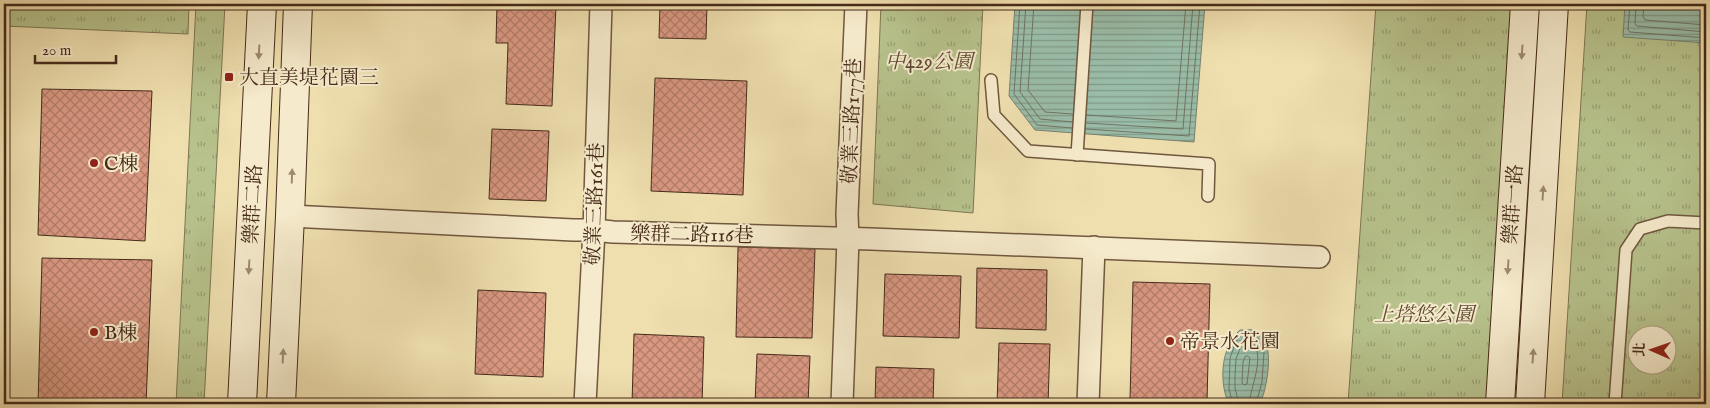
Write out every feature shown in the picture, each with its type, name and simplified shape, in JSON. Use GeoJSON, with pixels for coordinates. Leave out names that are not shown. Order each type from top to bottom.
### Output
{"type":"FeatureCollection","features":[{"type":"Feature","properties":{"kind":"street","name":"樂群二路"},"geometry":{"type":"LineString","coordinates":[[242,404],[262,4]]}},
{"type":"Feature","properties":{"kind":"street","name":"樂群二路"},"geometry":{"type":"LineString","coordinates":[[281,404],[298,4]]}},
{"type":"Feature","properties":{"kind":"street","name":"敬業三路161巷"},"geometry":{"type":"LineString","coordinates":[[585,404],[594,230],[601,4]]}},
{"type":"Feature","properties":{"kind":"street","name":"敬業三路177巷"},"geometry":{"type":"LineString","coordinates":[[842,404],[848,239],[847,214],[856,4]]}},
{"type":"Feature","properties":{"kind":"street","name":"樂群一路"},"geometry":{"type":"LineString","coordinates":[[1500,404],[1525,4]]}},
{"type":"Feature","properties":{"kind":"street","name":"樂群一路"},"geometry":{"type":"LineString","coordinates":[[1530,404],[1554,4]]}},
{"type":"Feature","properties":{"kind":"street","name":"樂群二路116巷"},"geometry":{"type":"LineString","coordinates":[[290,216],[613,232],[1094,247],[1319,257]]}},
{"type":"Feature","properties":{"kind":"street"},"geometry":{"type":"LineString","coordinates":[[1088,404],[1094,247]]}},
{"type":"Feature","properties":{"kind":"lane"},"geometry":{"type":"LineString","coordinates":[[1077,155],[1087,4]]}},
{"type":"Feature","properties":{"kind":"lane"},"geometry":{"type":"LineString","coordinates":[[991,80],[994,115],[1028,151],[1209,164],[1208,196]]}},
{"type":"Feature","properties":{"kind":"lane"},"geometry":{"type":"LineString","coordinates":[[1615,404],[1626,250],[1640,228],[1668,221],[1706,223]]}},
{"type":"Feature","properties":{"kind":"green space"},"geometry":{"type":"Polygon","coordinates":[[[4,4],[189,4],[188,34],[4,26],[4,4]]]}},
{"type":"Feature","properties":{"kind":"green space"},"geometry":{"type":"Polygon","coordinates":[[[196,4],[225,4],[204,404],[176,404],[196,4]]]}},
{"type":"Feature","properties":{"kind":"green space","name":"中429公園"},"geometry":{"type":"Polygon","coordinates":[[[881,4],[983,4],[973,213],[873,204],[881,4]]]}},
{"type":"Feature","properties":{"kind":"green space","name":"上塔悠公園"},"geometry":{"type":"Polygon","coordinates":[[[1376,4],[1515,4],[1489,404],[1348,404],[1376,4]]]}},
{"type":"Feature","properties":{"kind":"green space"},"geometry":{"type":"Polygon","coordinates":[[[1587,4],[1628,4],[1706,43],[1706,404],[1562,404],[1587,4]]]}},
{"type":"Feature","properties":{"kind":"water"},"geometry":{"type":"Polygon","coordinates":[[[1015,4],[1205,4],[1194,142],[1035,130],[1009,96],[1015,4]]]}},
{"type":"Feature","properties":{"kind":"water"},"geometry":{"type":"Polygon","coordinates":[[[1625,4],[1706,4],[1706,43],[1623,37],[1625,4]]]}},
{"type":"Feature","properties":{"kind":"water"},"geometry":{"type":"Polygon","coordinates":[[[1240,330],[1258,331],[1266,342],[1268,369],[1265,389],[1260,404],[1228,402],[1225,393],[1223,374],[1225,354],[1240,330]]]}},
{"type":"Feature","properties":{"kind":"building"},"geometry":{"type":"Polygon","coordinates":[[[497,4],[556,4],[552,106],[506,104],[508,43],[496,43],[497,4]]]}},
{"type":"Feature","properties":{"kind":"building"},"geometry":{"type":"Polygon","coordinates":[[[660,4],[707,4],[706,39],[659,38],[660,4]]]}},
{"type":"Feature","properties":{"kind":"building"},"geometry":{"type":"Polygon","coordinates":[[[655,78],[747,81],[743,195],[651,191],[655,78]]]}},
{"type":"Feature","properties":{"kind":"building","name":"C棟"},"geometry":{"type":"Polygon","coordinates":[[[42,89],[152,91],[145,241],[38,235],[42,89]]]}},
{"type":"Feature","properties":{"kind":"building"},"geometry":{"type":"Polygon","coordinates":[[[492,129],[549,131],[546,201],[489,199],[492,129]]]}},
{"type":"Feature","properties":{"kind":"building"},"geometry":{"type":"Polygon","coordinates":[[[738,247],[815,249],[812,338],[736,337],[738,247]]]}},
{"type":"Feature","properties":{"kind":"building","name":"B棟"},"geometry":{"type":"Polygon","coordinates":[[[42,258],[152,260],[146,404],[38,404],[42,258]]]}},
{"type":"Feature","properties":{"kind":"building"},"geometry":{"type":"Polygon","coordinates":[[[977,268],[1047,270],[1046,330],[976,328],[977,268]]]}},
{"type":"Feature","properties":{"kind":"building"},"geometry":{"type":"Polygon","coordinates":[[[885,274],[961,276],[959,338],[883,336],[885,274]]]}},
{"type":"Feature","properties":{"kind":"building","name":"帝景水花園"},"geometry":{"type":"Polygon","coordinates":[[[1133,282],[1210,284],[1207,401],[1130,399],[1133,282]]]}},
{"type":"Feature","properties":{"kind":"building"},"geometry":{"type":"Polygon","coordinates":[[[478,290],[546,293],[543,377],[475,374],[478,290]]]}},
{"type":"Feature","properties":{"kind":"building"},"geometry":{"type":"Polygon","coordinates":[[[634,334],[704,337],[702,404],[632,404],[634,334]]]}},
{"type":"Feature","properties":{"kind":"building"},"geometry":{"type":"Polygon","coordinates":[[[999,343],[1050,344],[1048,404],[997,404],[999,343]]]}},
{"type":"Feature","properties":{"kind":"building"},"geometry":{"type":"Polygon","coordinates":[[[757,354],[810,356],[808,404],[755,404],[757,354]]]}},
{"type":"Feature","properties":{"kind":"building"},"geometry":{"type":"Polygon","coordinates":[[[876,367],[934,369],[933,404],[875,404],[876,367]]]}},
{"type":"Feature","properties":{"kind":"place","name":"大直美堤花園三"},"geometry":{"type":"Point","coordinates":[229,77]}},
{"type":"Feature","properties":{"kind":"place","name":"C棟"},"geometry":{"type":"Point","coordinates":[94,163]}},
{"type":"Feature","properties":{"kind":"place","name":"B棟"},"geometry":{"type":"Point","coordinates":[94,332]}},
{"type":"Feature","properties":{"kind":"place","name":"帝景水花園"},"geometry":{"type":"Point","coordinates":[1170,341]}}]}
